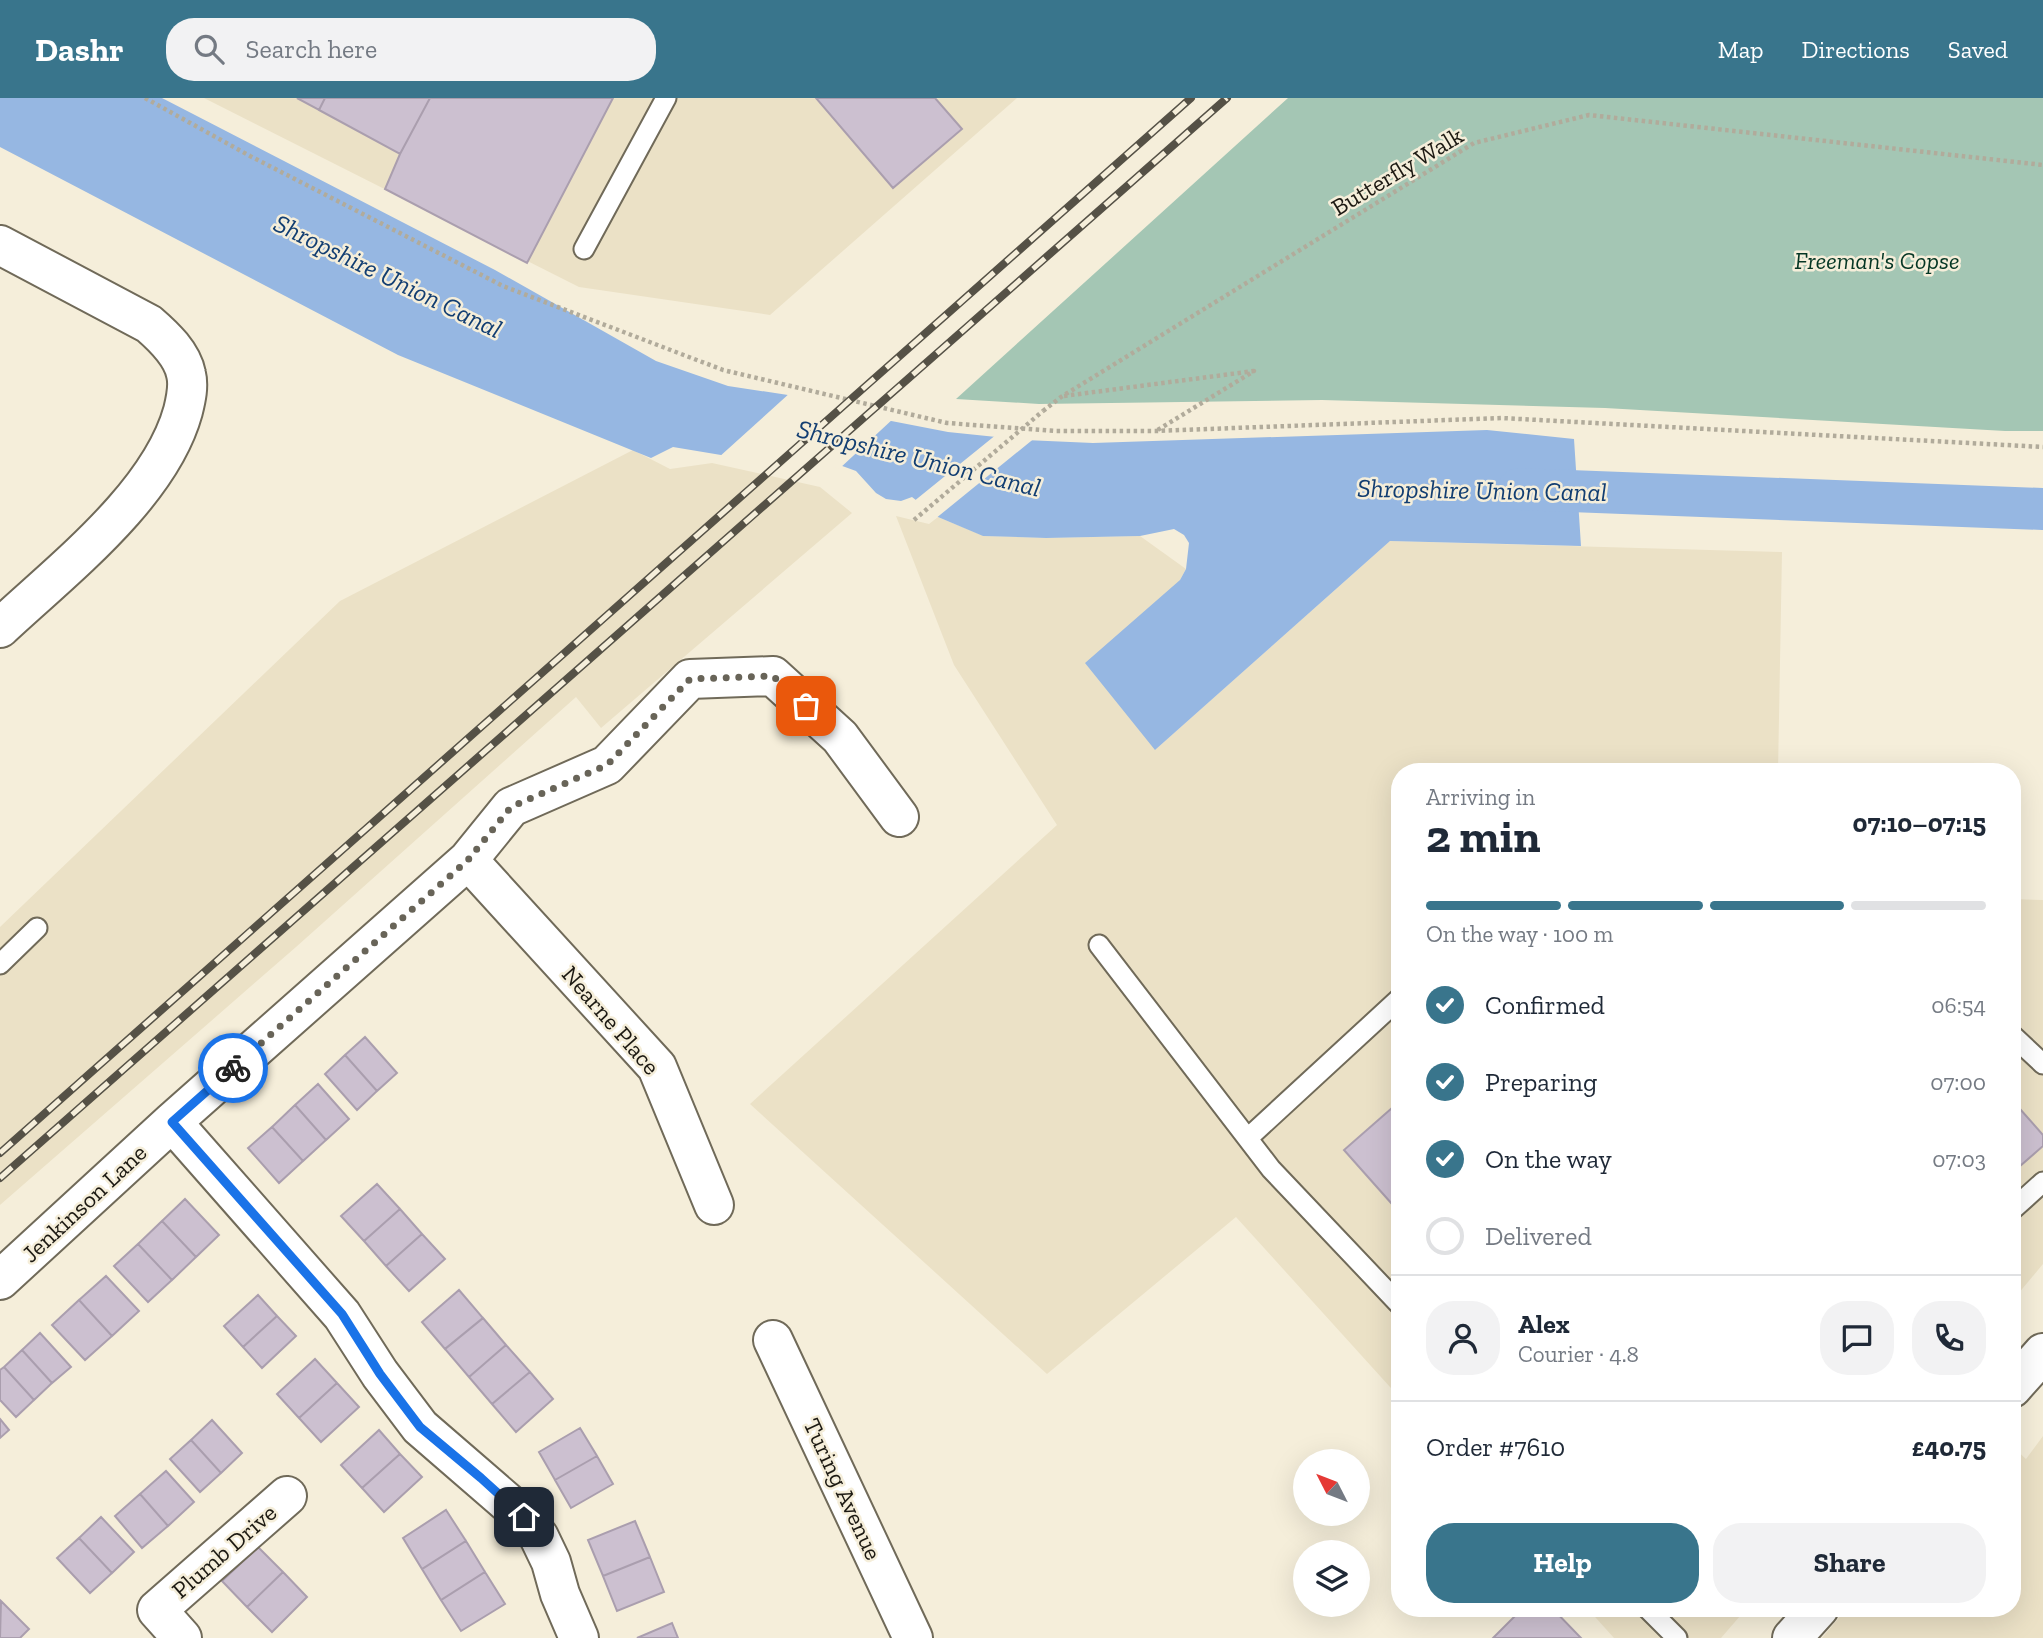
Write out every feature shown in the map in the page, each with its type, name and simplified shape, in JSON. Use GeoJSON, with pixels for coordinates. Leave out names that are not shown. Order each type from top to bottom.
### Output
{"type":"FeatureCollection","features":[{"type":"Feature","properties":{"kind":"street"},"geometry":{"type":"LineString","coordinates":[[0,245],[149,324],[166,338],[179,358],[186,373],[187,395],[180,422],[169,445],[141,489],[114,522],[0,628]]}},
{"type":"Feature","properties":{"kind":"street","name":"Jenkinson Lane"},"geometry":{"type":"LineString","coordinates":[[0,1280],[172,1122],[468,860],[511,807],[607,765],[690,679],[773,676],[840,737],[899,817]]}},
{"type":"Feature","properties":{"kind":"street","name":"Nearne Place"},"geometry":{"type":"LineString","coordinates":[[468,860],[657,1066],[714,1205]]}},
{"type":"Feature","properties":{"kind":"street"},"geometry":{"type":"LineString","coordinates":[[172,1122],[342,1314],[380,1374],[420,1427],[524,1517],[539,1537],[551,1562],[579,1638]]}},
{"type":"Feature","properties":{"kind":"street","name":"Turing Avenue"},"geometry":{"type":"LineString","coordinates":[[773,1340],[913,1638]]}},
{"type":"Feature","properties":{"kind":"street"},"geometry":{"type":"LineString","coordinates":[[2021,1378],[2043,1353]]}},
{"type":"Feature","properties":{"kind":"street","name":"Plumb Drive"},"geometry":{"type":"LineString","coordinates":[[182,1638],[157,1610],[287,1496]]}},
{"type":"Feature","properties":{"kind":"street"},"geometry":{"type":"LineString","coordinates":[[1792,1638],[1811,1617]]}},
{"type":"Feature","properties":{"kind":"lane"},"geometry":{"type":"LineString","coordinates":[[583,249],[666,98]]}},
{"type":"Feature","properties":{"kind":"lane"},"geometry":{"type":"LineString","coordinates":[[0,964],[37,928]]}},
{"type":"Feature","properties":{"kind":"lane"},"geometry":{"type":"LineString","coordinates":[[1099,945],[1271,1168],[1391,1295]]}},
{"type":"Feature","properties":{"kind":"lane"},"geometry":{"type":"LineString","coordinates":[[1248,1138],[1391,1006]]}},
{"type":"Feature","properties":{"kind":"lane"},"geometry":{"type":"LineString","coordinates":[[2021,1043],[2043,1064]]}},
{"type":"Feature","properties":{"kind":"lane"},"geometry":{"type":"LineString","coordinates":[[2021,1202],[2043,1182]]}},
{"type":"Feature","properties":{"kind":"lane"},"geometry":{"type":"LineString","coordinates":[[1656,1617],[1677,1638]]}},
{"type":"Feature","properties":{"kind":"path"},"geometry":{"type":"LineString","coordinates":[[145,98],[250,156],[503,286],[723,370],[947,423],[1056,431],[1155,431],[1501,418],[2043,447]]}},
{"type":"Feature","properties":{"kind":"path","name":"Butterfly Walk"},"geometry":{"type":"LineString","coordinates":[[914,520],[1061,397],[1474,143],[1589,115],[2043,165]]}},
{"type":"Feature","properties":{"kind":"path"},"geometry":{"type":"LineString","coordinates":[[1061,397],[1254,371],[1155,431]]}},
{"type":"Feature","properties":{"kind":"shaded area"},"geometry":{"type":"Polygon","coordinates":[[[204,98],[1017,98],[770,315],[579,287],[204,98]]]}},
{"type":"Feature","properties":{"kind":"shaded area"},"geometry":{"type":"Polygon","coordinates":[[[633,450],[670,469],[712,463],[820,487],[852,513],[601,728],[576,697],[296,947],[0,1205],[0,927],[340,601],[633,450]]]}},
{"type":"Feature","properties":{"kind":"shaded area"},"geometry":{"type":"Polygon","coordinates":[[[896,516],[929,524],[938,517],[984,536],[1140,536],[1186,569],[1180,580],[1155,750],[1390,541],[1782,552],[1778,763],[1391,763],[1391,1388],[1236,1217],[1047,1374],[750,1104],[1057,825],[954,665],[896,516]]]}},
{"type":"Feature","properties":{"kind":"shaded area"},"geometry":{"type":"Polygon","coordinates":[[[2021,899],[2043,900],[2043,1264],[2021,1290],[2021,899]]]}},
{"type":"Feature","properties":{"kind":"shaded area"},"geometry":{"type":"Polygon","coordinates":[[[2043,1436],[2043,1638],[1822,1638],[1840,1617],[2021,1617],[2021,1454],[2026,1459],[2043,1436]]]}},
{"type":"Feature","properties":{"kind":"shaded area"},"geometry":{"type":"Polygon","coordinates":[[[1595,1617],[1739,1617],[1721,1638],[1614,1638],[1595,1617]]]}},
{"type":"Feature","properties":{"kind":"green space","name":"Freeman's Copse"},"geometry":{"type":"Polygon","coordinates":[[[1288,98],[2043,98],[2043,431],[1605,408],[1322,400],[1039,404],[956,399],[1288,98]]]}},
{"type":"Feature","properties":{"kind":"water"},"geometry":{"type":"Polygon","coordinates":[[[0,98],[162,98],[495,270],[656,361],[728,386],[788,395],[881,419],[948,432],[1025,440],[1093,443],[1487,430],[1574,439],[1581,546],[1390,541],[1155,750],[1085,663],[1180,580],[1186,569],[1189,543],[1184,535],[1174,529],[1140,536],[983,536],[938,517],[912,497],[901,501],[886,499],[876,493],[856,471],[834,463],[721,455],[673,447],[651,458],[398,355],[0,147],[0,98]]]}},
{"type":"Feature","properties":{"kind":"pier"},"geometry":{"type":"Polygon","coordinates":[[[791,392],[894,418],[839,469],[718,458],[791,392]]]}},
{"type":"Feature","properties":{"kind":"pier"},"geometry":{"type":"Polygon","coordinates":[[[997,434],[1036,437],[935,519],[913,502],[997,434]]]}},
{"type":"Feature","properties":{"kind":"building"},"geometry":{"type":"Polygon","coordinates":[[[297,98],[325,98],[319,110],[297,98]]]}},
{"type":"Feature","properties":{"kind":"building"},"geometry":{"type":"Polygon","coordinates":[[[325,98],[430,98],[400,154],[319,110],[325,98]]]}},
{"type":"Feature","properties":{"kind":"building"},"geometry":{"type":"Polygon","coordinates":[[[430,98],[613,98],[527,263],[385,189],[430,98]]]}},
{"type":"Feature","properties":{"kind":"building"},"geometry":{"type":"Polygon","coordinates":[[[816,98],[935,98],[962,129],[893,188],[816,98]]]}},
{"type":"Feature","properties":{"kind":"building"},"geometry":{"type":"Polygon","coordinates":[[[365,1037],[397,1073],[377,1091],[345,1055],[365,1037]]]}},
{"type":"Feature","properties":{"kind":"building"},"geometry":{"type":"Polygon","coordinates":[[[345,1055],[377,1091],[357,1110],[325,1074],[345,1055]]]}},
{"type":"Feature","properties":{"kind":"building"},"geometry":{"type":"Polygon","coordinates":[[[318,1084],[349,1119],[326,1140],[295,1105],[318,1084]]]}},
{"type":"Feature","properties":{"kind":"building"},"geometry":{"type":"Polygon","coordinates":[[[295,1105],[326,1140],[303,1161],[272,1127],[295,1105]]]}},
{"type":"Feature","properties":{"kind":"building"},"geometry":{"type":"Polygon","coordinates":[[[1391,1109],[1391,1203],[1344,1150],[1391,1109]]]}},
{"type":"Feature","properties":{"kind":"building"},"geometry":{"type":"Polygon","coordinates":[[[2021,1110],[2043,1135],[2043,1146],[2021,1165],[2021,1110]]]}},
{"type":"Feature","properties":{"kind":"building"},"geometry":{"type":"Polygon","coordinates":[[[272,1127],[303,1161],[279,1183],[248,1148],[272,1127]]]}},
{"type":"Feature","properties":{"kind":"building"},"geometry":{"type":"Polygon","coordinates":[[[377,1184],[400,1209],[364,1241],[341,1216],[377,1184]]]}},
{"type":"Feature","properties":{"kind":"building"},"geometry":{"type":"Polygon","coordinates":[[[185,1199],[219,1235],[196,1257],[162,1221],[185,1199]]]}},
{"type":"Feature","properties":{"kind":"building"},"geometry":{"type":"Polygon","coordinates":[[[400,1209],[422,1234],[386,1266],[364,1241],[400,1209]]]}},
{"type":"Feature","properties":{"kind":"building"},"geometry":{"type":"Polygon","coordinates":[[[162,1221],[196,1257],[172,1280],[138,1244],[162,1221]]]}},
{"type":"Feature","properties":{"kind":"building"},"geometry":{"type":"Polygon","coordinates":[[[422,1234],[445,1259],[409,1291],[386,1266],[422,1234]]]}},
{"type":"Feature","properties":{"kind":"building"},"geometry":{"type":"Polygon","coordinates":[[[138,1244],[172,1280],[148,1302],[114,1266],[138,1244]]]}},
{"type":"Feature","properties":{"kind":"building"},"geometry":{"type":"Polygon","coordinates":[[[106,1276],[139,1311],[112,1336],[79,1300],[106,1276]]]}},
{"type":"Feature","properties":{"kind":"building"},"geometry":{"type":"Polygon","coordinates":[[[459,1290],[483,1318],[445,1349],[422,1322],[459,1290]]]}},
{"type":"Feature","properties":{"kind":"building"},"geometry":{"type":"Polygon","coordinates":[[[258,1295],[277,1316],[243,1347],[224,1326],[258,1295]]]}},
{"type":"Feature","properties":{"kind":"building"},"geometry":{"type":"Polygon","coordinates":[[[79,1300],[112,1336],[85,1360],[52,1325],[79,1300]]]}},
{"type":"Feature","properties":{"kind":"building"},"geometry":{"type":"Polygon","coordinates":[[[277,1316],[296,1336],[262,1368],[243,1347],[277,1316]]]}},
{"type":"Feature","properties":{"kind":"building"},"geometry":{"type":"Polygon","coordinates":[[[483,1318],[506,1345],[469,1377],[445,1349],[483,1318]]]}},
{"type":"Feature","properties":{"kind":"building"},"geometry":{"type":"Polygon","coordinates":[[[40,1333],[71,1367],[52,1383],[22,1350],[40,1333]]]}},
{"type":"Feature","properties":{"kind":"building"},"geometry":{"type":"Polygon","coordinates":[[[506,1345],[530,1372],[492,1404],[469,1377],[506,1345]]]}},
{"type":"Feature","properties":{"kind":"building"},"geometry":{"type":"Polygon","coordinates":[[[22,1350],[52,1383],[34,1400],[4,1367],[22,1350]]]}},
{"type":"Feature","properties":{"kind":"building"},"geometry":{"type":"Polygon","coordinates":[[[315,1359],[337,1383],[299,1418],[277,1394],[315,1359]]]}},
{"type":"Feature","properties":{"kind":"building"},"geometry":{"type":"Polygon","coordinates":[[[4,1367],[34,1400],[16,1417],[0,1400],[0,1370],[4,1367]]]}},
{"type":"Feature","properties":{"kind":"building"},"geometry":{"type":"Polygon","coordinates":[[[530,1372],[553,1399],[516,1432],[492,1404],[530,1372]]]}},
{"type":"Feature","properties":{"kind":"building"},"geometry":{"type":"Polygon","coordinates":[[[337,1383],[359,1407],[321,1442],[299,1418],[337,1383]]]}},
{"type":"Feature","properties":{"kind":"building"},"geometry":{"type":"Polygon","coordinates":[[[0,1419],[9,1430],[0,1438],[0,1419]]]}},
{"type":"Feature","properties":{"kind":"building"},"geometry":{"type":"Polygon","coordinates":[[[212,1420],[242,1453],[221,1473],[191,1440],[212,1420]]]}},
{"type":"Feature","properties":{"kind":"building"},"geometry":{"type":"Polygon","coordinates":[[[580,1428],[597,1456],[555,1480],[539,1452],[580,1428]]]}},
{"type":"Feature","properties":{"kind":"building"},"geometry":{"type":"Polygon","coordinates":[[[379,1430],[400,1454],[362,1488],[341,1465],[379,1430]]]}},
{"type":"Feature","properties":{"kind":"building"},"geometry":{"type":"Polygon","coordinates":[[[191,1440],[221,1473],[200,1492],[170,1459],[191,1440]]]}},
{"type":"Feature","properties":{"kind":"building"},"geometry":{"type":"Polygon","coordinates":[[[400,1454],[422,1477],[384,1512],[362,1488],[400,1454]]]}},
{"type":"Feature","properties":{"kind":"building"},"geometry":{"type":"Polygon","coordinates":[[[597,1456],[613,1484],[571,1508],[555,1480],[597,1456]]]}},
{"type":"Feature","properties":{"kind":"building"},"geometry":{"type":"Polygon","coordinates":[[[166,1471],[194,1502],[168,1526],[140,1494],[166,1471]]]}},
{"type":"Feature","properties":{"kind":"building"},"geometry":{"type":"Polygon","coordinates":[[[140,1494],[168,1526],[142,1548],[115,1516],[140,1494]]]}},
{"type":"Feature","properties":{"kind":"building"},"geometry":{"type":"Polygon","coordinates":[[[446,1510],[466,1541],[422,1569],[403,1538],[446,1510]]]}},
{"type":"Feature","properties":{"kind":"building"},"geometry":{"type":"Polygon","coordinates":[[[101,1517],[134,1552],[112,1573],[79,1538],[101,1517]]]}},
{"type":"Feature","properties":{"kind":"building"},"geometry":{"type":"Polygon","coordinates":[[[635,1521],[650,1557],[603,1576],[588,1540],[635,1521]]]}},
{"type":"Feature","properties":{"kind":"building"},"geometry":{"type":"Polygon","coordinates":[[[79,1538],[112,1573],[90,1593],[57,1558],[79,1538]]]}},
{"type":"Feature","properties":{"kind":"building"},"geometry":{"type":"Polygon","coordinates":[[[466,1541],[485,1572],[441,1600],[422,1569],[466,1541]]]}},
{"type":"Feature","properties":{"kind":"building"},"geometry":{"type":"Polygon","coordinates":[[[258,1547],[283,1572],[247,1607],[222,1581],[258,1547]]]}},
{"type":"Feature","properties":{"kind":"building"},"geometry":{"type":"Polygon","coordinates":[[[650,1557],[664,1592],[617,1611],[603,1576],[650,1557]]]}},
{"type":"Feature","properties":{"kind":"building"},"geometry":{"type":"Polygon","coordinates":[[[283,1572],[307,1597],[272,1632],[247,1607],[283,1572]]]}},
{"type":"Feature","properties":{"kind":"building"},"geometry":{"type":"Polygon","coordinates":[[[485,1572],[505,1604],[461,1631],[441,1600],[485,1572]]]}},
{"type":"Feature","properties":{"kind":"building"},"geometry":{"type":"Polygon","coordinates":[[[1,1601],[29,1629],[20,1638],[0,1638],[1,1601]]]}},
{"type":"Feature","properties":{"kind":"building"},"geometry":{"type":"Polygon","coordinates":[[[1514,1617],[1561,1617],[1581,1638],[1493,1638],[1514,1617]]]}},
{"type":"Feature","properties":{"kind":"building"},"geometry":{"type":"Polygon","coordinates":[[[672,1623],[678,1638],[637,1638],[672,1623]]]}},
{"type":"Feature","properties":{"kind":"waterway","name":"Shropshire Union Canal"},"geometry":{"type":"LineString","coordinates":[[1519,489],[2043,509]]}},
{"type":"Feature","properties":{"kind":"railway"},"geometry":{"type":"LineString","coordinates":[[0,1153],[1191,98]]}},
{"type":"Feature","properties":{"kind":"railway"},"geometry":{"type":"LineString","coordinates":[[0,1178],[1227,98]]}},
{"type":"Feature","properties":{"kind":"way so far"},"geometry":{"type":"LineString","coordinates":[[233,1068],[468,860],[511,807],[607,765],[690,679],[773,676],[806,706]]}},
{"type":"Feature","properties":{"kind":"route"},"geometry":{"type":"LineString","coordinates":[[233,1068],[172,1122],[342,1314],[380,1374],[420,1427],[524,1517]]}}]}
